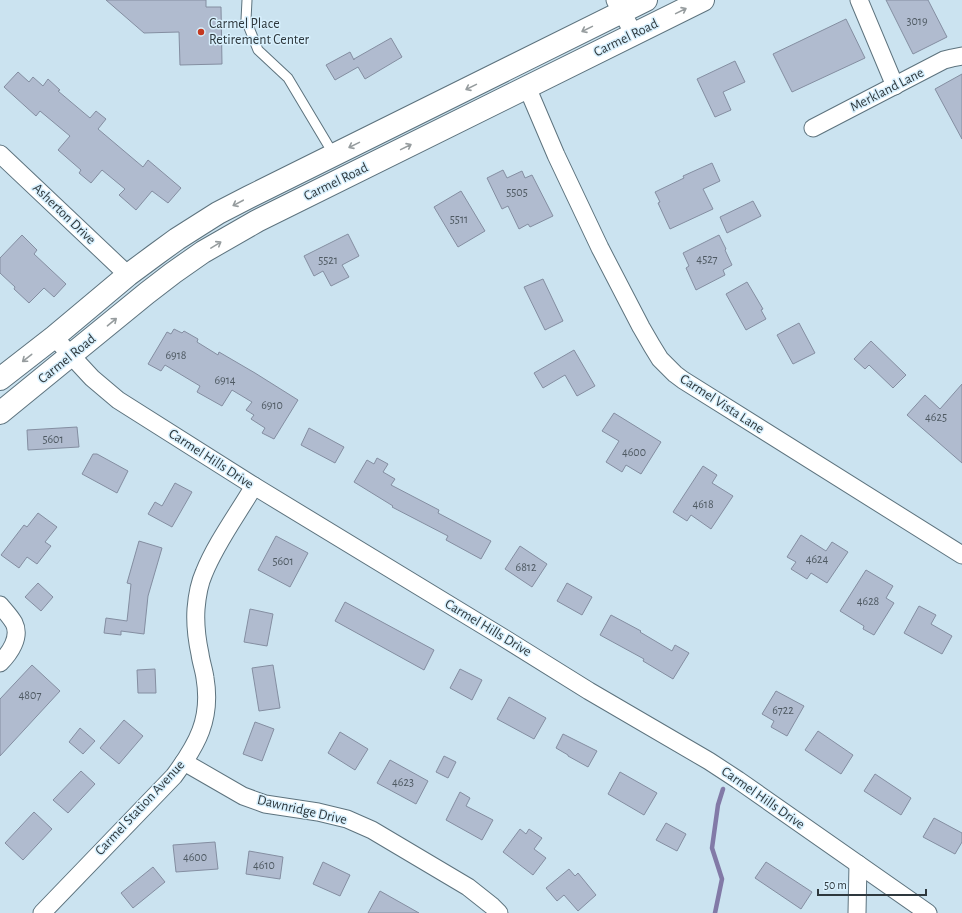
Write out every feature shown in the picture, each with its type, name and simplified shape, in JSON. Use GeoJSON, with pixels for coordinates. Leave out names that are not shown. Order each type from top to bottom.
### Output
{"type":"FeatureCollection","features":[{"type":"Feature","properties":{"kind":"main road","name":"Carmel Road"},"geometry":{"type":"LineString","coordinates":[[0,379],[54,337],[128,275],[177,239],[218,213],[334,155],[618,6],[646,0]]}},
{"type":"Feature","properties":{"kind":"main road","name":"Carmel Road"},"geometry":{"type":"LineString","coordinates":[[0,413],[141,298],[203,252],[264,218],[703,0]]}},
{"type":"Feature","properties":{"kind":"street"},"geometry":{"type":"LineString","coordinates":[[859,0],[895,86]]}},
{"type":"Feature","properties":{"kind":"street"},"geometry":{"type":"LineString","coordinates":[[618,6],[634,34]]}},
{"type":"Feature","properties":{"kind":"street","name":"Merkland Lane"},"geometry":{"type":"LineString","coordinates":[[813,128],[944,60],[962,56]]}},
{"type":"Feature","properties":{"kind":"street","name":"Carmel Vista Lane"},"geometry":{"type":"LineString","coordinates":[[527,87],[556,155],[600,248],[641,327],[660,358],[683,380],[962,555]]}},
{"type":"Feature","properties":{"kind":"street","name":"Asherton Drive"},"geometry":{"type":"LineString","coordinates":[[0,154],[128,275]]}},
{"type":"Feature","properties":{"kind":"street","name":"Carmel Hills Drive"},"geometry":{"type":"LineString","coordinates":[[54,337],[92,378],[118,400],[254,486],[589,691],[709,761],[928,913]]}},
{"type":"Feature","properties":{"kind":"street","name":"Carmel Station Avenue"},"geometry":{"type":"LineString","coordinates":[[42,913],[174,776],[195,745],[203,725],[207,699],[205,678],[196,629],[196,610],[200,586],[214,552],[254,486]]}},
{"type":"Feature","properties":{"kind":"street"},"geometry":{"type":"LineString","coordinates":[[0,605],[14,624],[16,635],[14,644],[0,663]]}},
{"type":"Feature","properties":{"kind":"street","name":"Dawnridge Drive"},"geometry":{"type":"LineString","coordinates":[[184,762],[243,796],[265,804],[340,817],[372,830],[468,887],[499,913]]}},
{"type":"Feature","properties":{"kind":"street"},"geometry":{"type":"LineString","coordinates":[[857,913],[858,864]]}},
{"type":"Feature","properties":{"kind":"lane"},"geometry":{"type":"LineString","coordinates":[[247,0],[246,20],[258,50],[288,78],[334,155]]}},
{"type":"Feature","properties":{"kind":"building","name":"Carmel Place Retirement Center"},"geometry":{"type":"Polygon","coordinates":[[[106,0],[206,0],[206,7],[221,7],[222,64],[180,65],[179,32],[144,33],[106,0]]]}},
{"type":"Feature","properties":{"kind":"building"},"geometry":{"type":"Polygon","coordinates":[[[886,0],[928,0],[947,37],[913,54],[886,0]]]}},
{"type":"Feature","properties":{"kind":"building"},"geometry":{"type":"Polygon","coordinates":[[[846,19],[865,58],[792,92],[773,54],[846,19]]]}},
{"type":"Feature","properties":{"kind":"building"},"geometry":{"type":"Polygon","coordinates":[[[391,38],[402,57],[365,79],[358,67],[335,80],[326,65],[350,52],[354,60],[391,38]]]}},
{"type":"Feature","properties":{"kind":"building"},"geometry":{"type":"Polygon","coordinates":[[[735,61],[745,82],[723,92],[731,110],[715,117],[697,79],[735,61]]]}},
{"type":"Feature","properties":{"kind":"building"},"geometry":{"type":"Polygon","coordinates":[[[18,72],[29,82],[33,77],[43,86],[48,79],[60,90],[58,91],[90,118],[96,111],[106,119],[98,129],[143,167],[148,160],[181,188],[168,203],[152,191],[136,210],[119,195],[125,189],[102,170],[91,183],[79,173],[81,170],[58,150],[70,136],[40,111],[36,116],[4,87],[18,72]]]}},
{"type":"Feature","properties":{"kind":"building"},"geometry":{"type":"Polygon","coordinates":[[[962,74],[962,139],[935,89],[962,74]]]}},
{"type":"Feature","properties":{"kind":"building"},"geometry":{"type":"Polygon","coordinates":[[[712,163],[720,181],[703,189],[713,209],[670,229],[658,203],[660,202],[655,192],[684,178],[683,176],[712,163]]]}},
{"type":"Feature","properties":{"kind":"building"},"geometry":{"type":"Polygon","coordinates":[[[503,170],[507,178],[522,171],[525,178],[532,175],[553,216],[530,227],[528,224],[519,229],[508,206],[502,209],[487,178],[503,170]]]}},
{"type":"Feature","properties":{"kind":"building"},"geometry":{"type":"Polygon","coordinates":[[[461,191],[485,231],[458,247],[434,207],[461,191]]]}},
{"type":"Feature","properties":{"kind":"building"},"geometry":{"type":"Polygon","coordinates":[[[753,201],[761,216],[727,233],[720,217],[753,201]]]}},
{"type":"Feature","properties":{"kind":"building"},"geometry":{"type":"Polygon","coordinates":[[[348,234],[359,256],[342,265],[349,277],[331,286],[323,271],[314,276],[304,256],[348,234]]]}},
{"type":"Feature","properties":{"kind":"building"},"geometry":{"type":"Polygon","coordinates":[[[22,235],[37,250],[34,254],[66,284],[54,297],[44,288],[29,303],[0,273],[0,258],[22,235]]]}},
{"type":"Feature","properties":{"kind":"building"},"geometry":{"type":"Polygon","coordinates":[[[719,235],[732,265],[723,270],[725,275],[696,290],[686,268],[689,266],[683,253],[719,235]]]}},
{"type":"Feature","properties":{"kind":"building"},"geometry":{"type":"Polygon","coordinates":[[[543,279],[563,321],[545,330],[524,287],[543,279]]]}},
{"type":"Feature","properties":{"kind":"building"},"geometry":{"type":"Polygon","coordinates":[[[747,282],[763,309],[761,310],[766,319],[746,330],[726,294],[747,282]]]}},
{"type":"Feature","properties":{"kind":"building"},"geometry":{"type":"Polygon","coordinates":[[[799,323],[815,353],[793,364],[777,335],[799,323]]]}},
{"type":"Feature","properties":{"kind":"building"},"geometry":{"type":"Polygon","coordinates":[[[174,329],[182,333],[184,331],[198,339],[197,342],[218,355],[219,352],[298,400],[274,439],[262,433],[265,428],[251,419],[254,415],[246,410],[252,402],[232,390],[222,406],[197,392],[200,386],[165,365],[161,371],[148,364],[167,332],[171,334],[174,329]]]}},
{"type":"Feature","properties":{"kind":"building"},"geometry":{"type":"Polygon","coordinates":[[[871,341],[906,375],[893,388],[869,365],[865,369],[854,359],[871,341]]]}},
{"type":"Feature","properties":{"kind":"building"},"geometry":{"type":"Polygon","coordinates":[[[574,350],[595,386],[577,396],[565,375],[543,388],[534,373],[574,350]]]}},
{"type":"Feature","properties":{"kind":"building"},"geometry":{"type":"Polygon","coordinates":[[[962,384],[962,463],[907,415],[925,395],[940,409],[962,384]]]}},
{"type":"Feature","properties":{"kind":"building"},"geometry":{"type":"Polygon","coordinates":[[[614,413],[661,442],[641,474],[626,465],[622,472],[606,462],[619,441],[602,431],[614,413]]]}},
{"type":"Feature","properties":{"kind":"building"},"geometry":{"type":"Polygon","coordinates":[[[77,427],[79,447],[28,450],[27,430],[77,427]]]}},
{"type":"Feature","properties":{"kind":"building"},"geometry":{"type":"Polygon","coordinates":[[[309,428],[344,447],[335,463],[301,445],[309,428]]]}},
{"type":"Feature","properties":{"kind":"building"},"geometry":{"type":"Polygon","coordinates":[[[93,454],[97,454],[128,471],[117,493],[82,474],[93,454]]]}},
{"type":"Feature","properties":{"kind":"building"},"geometry":{"type":"Polygon","coordinates":[[[377,458],[388,464],[383,472],[395,479],[391,485],[439,510],[438,513],[491,541],[481,559],[446,540],[448,536],[392,507],[393,506],[354,482],[367,460],[374,464],[377,458]]]}},
{"type":"Feature","properties":{"kind":"building"},"geometry":{"type":"Polygon","coordinates":[[[703,466],[717,475],[712,483],[733,496],[711,529],[691,515],[687,521],[673,512],[703,466]]]}},
{"type":"Feature","properties":{"kind":"building"},"geometry":{"type":"Polygon","coordinates":[[[175,483],[192,492],[172,527],[148,514],[155,502],[162,506],[175,483]]]}},
{"type":"Feature","properties":{"kind":"building"},"geometry":{"type":"Polygon","coordinates":[[[38,513],[57,527],[45,542],[51,546],[37,564],[27,557],[19,568],[1,555],[24,525],[27,527],[38,513]]]}},
{"type":"Feature","properties":{"kind":"building"},"geometry":{"type":"Polygon","coordinates":[[[801,535],[826,551],[832,542],[848,552],[827,583],[811,573],[807,579],[791,569],[796,562],[787,557],[801,535]]]}},
{"type":"Feature","properties":{"kind":"building"},"geometry":{"type":"Polygon","coordinates":[[[276,536],[308,553],[290,587],[258,570],[276,536]]]}},
{"type":"Feature","properties":{"kind":"building"},"geometry":{"type":"Polygon","coordinates":[[[139,541],[162,548],[148,596],[144,634],[121,631],[121,635],[104,633],[106,618],[127,621],[131,584],[127,583],[139,541]]]}},
{"type":"Feature","properties":{"kind":"building"},"geometry":{"type":"Polygon","coordinates":[[[520,546],[547,564],[532,587],[505,569],[520,546]]]}},
{"type":"Feature","properties":{"kind":"building"},"geometry":{"type":"Polygon","coordinates":[[[866,570],[893,586],[886,598],[894,603],[874,635],[863,629],[864,626],[840,611],[866,570]]]}},
{"type":"Feature","properties":{"kind":"building"},"geometry":{"type":"Polygon","coordinates":[[[38,583],[53,597],[41,611],[25,597],[38,583]]]}},
{"type":"Feature","properties":{"kind":"building"},"geometry":{"type":"Polygon","coordinates":[[[567,583],[592,597],[582,615],[557,601],[567,583]]]}},
{"type":"Feature","properties":{"kind":"building"},"geometry":{"type":"Polygon","coordinates":[[[345,602],[434,650],[424,670],[335,621],[345,602]]]}},
{"type":"Feature","properties":{"kind":"building"},"geometry":{"type":"Polygon","coordinates":[[[919,606],[936,615],[931,624],[952,636],[942,654],[904,633],[919,606]]]}},
{"type":"Feature","properties":{"kind":"building"},"geometry":{"type":"Polygon","coordinates":[[[250,609],[273,614],[267,646],[244,642],[250,609]]]}},
{"type":"Feature","properties":{"kind":"building"},"geometry":{"type":"Polygon","coordinates":[[[611,615],[641,631],[640,632],[672,651],[675,645],[689,653],[673,679],[643,661],[644,659],[600,635],[611,615]]]}},
{"type":"Feature","properties":{"kind":"building"},"geometry":{"type":"Polygon","coordinates":[[[32,665],[60,691],[0,756],[0,699],[32,665]]]}},
{"type":"Feature","properties":{"kind":"building"},"geometry":{"type":"Polygon","coordinates":[[[273,665],[280,708],[259,711],[252,668],[273,665]]]}},
{"type":"Feature","properties":{"kind":"building"},"geometry":{"type":"Polygon","coordinates":[[[155,669],[156,693],[138,693],[137,670],[155,669]]]}},
{"type":"Feature","properties":{"kind":"building"},"geometry":{"type":"Polygon","coordinates":[[[460,669],[482,680],[472,700],[450,688],[460,669]]]}},
{"type":"Feature","properties":{"kind":"building"},"geometry":{"type":"Polygon","coordinates":[[[776,691],[804,706],[787,736],[771,727],[774,721],[762,714],[776,691]]]}},
{"type":"Feature","properties":{"kind":"building"},"geometry":{"type":"Polygon","coordinates":[[[509,697],[546,718],[534,739],[497,719],[509,697]]]}},
{"type":"Feature","properties":{"kind":"building"},"geometry":{"type":"Polygon","coordinates":[[[124,720],[143,736],[119,764],[100,748],[124,720]]]}},
{"type":"Feature","properties":{"kind":"building"},"geometry":{"type":"Polygon","coordinates":[[[255,722],[274,729],[262,761],[243,754],[255,722]]]}},
{"type":"Feature","properties":{"kind":"building"},"geometry":{"type":"Polygon","coordinates":[[[80,728],[95,741],[83,754],[69,742],[80,728]]]}},
{"type":"Feature","properties":{"kind":"building"},"geometry":{"type":"Polygon","coordinates":[[[818,731],[853,755],[841,774],[805,750],[818,731]]]}},
{"type":"Feature","properties":{"kind":"building"},"geometry":{"type":"Polygon","coordinates":[[[340,732],[368,749],[355,770],[328,753],[340,732]]]}},
{"type":"Feature","properties":{"kind":"building"},"geometry":{"type":"Polygon","coordinates":[[[563,734],[597,751],[588,767],[556,748],[563,734]]]}},
{"type":"Feature","properties":{"kind":"building"},"geometry":{"type":"Polygon","coordinates":[[[444,756],[456,762],[448,778],[436,772],[444,756]]]}},
{"type":"Feature","properties":{"kind":"building"},"geometry":{"type":"Polygon","coordinates":[[[390,760],[428,781],[416,804],[377,783],[390,760]]]}},
{"type":"Feature","properties":{"kind":"building"},"geometry":{"type":"Polygon","coordinates":[[[81,771],[95,784],[68,813],[53,800],[81,771]]]}},
{"type":"Feature","properties":{"kind":"building"},"geometry":{"type":"Polygon","coordinates":[[[620,772],[657,793],[644,815],[608,794],[620,772]]]}},
{"type":"Feature","properties":{"kind":"building"},"geometry":{"type":"Polygon","coordinates":[[[875,774],[911,798],[901,815],[864,791],[875,774]]]}},
{"type":"Feature","properties":{"kind":"building"},"geometry":{"type":"Polygon","coordinates":[[[460,792],[470,798],[466,806],[493,820],[482,840],[446,820],[460,792]]]}},
{"type":"Feature","properties":{"kind":"building"},"geometry":{"type":"Polygon","coordinates":[[[34,812],[52,829],[23,860],[5,843],[34,812]]]}},
{"type":"Feature","properties":{"kind":"building"},"geometry":{"type":"Polygon","coordinates":[[[934,818],[962,833],[962,842],[955,854],[923,837],[934,818]]]}},
{"type":"Feature","properties":{"kind":"building"},"geometry":{"type":"Polygon","coordinates":[[[666,823],[686,834],[677,851],[656,840],[666,823]]]}},
{"type":"Feature","properties":{"kind":"building"},"geometry":{"type":"Polygon","coordinates":[[[520,829],[526,834],[529,829],[542,838],[534,849],[546,858],[533,875],[503,852],[520,829]]]}},
{"type":"Feature","properties":{"kind":"building"},"geometry":{"type":"Polygon","coordinates":[[[215,842],[218,869],[176,872],[173,845],[215,842]]]}},
{"type":"Feature","properties":{"kind":"building"},"geometry":{"type":"Polygon","coordinates":[[[249,851],[283,857],[280,879],[246,874],[249,851]]]}},
{"type":"Feature","properties":{"kind":"building"},"geometry":{"type":"Polygon","coordinates":[[[323,862],[350,875],[340,896],[313,884],[323,862]]]}},
{"type":"Feature","properties":{"kind":"building"},"geometry":{"type":"Polygon","coordinates":[[[766,862],[812,892],[801,909],[755,878],[766,862]]]}},
{"type":"Feature","properties":{"kind":"building"},"geometry":{"type":"Polygon","coordinates":[[[153,867],[165,882],[133,908],[121,893],[153,867]]]}},
{"type":"Feature","properties":{"kind":"building"},"geometry":{"type":"Polygon","coordinates":[[[569,869],[575,876],[578,873],[596,895],[578,911],[564,895],[557,901],[546,888],[569,869]]]}},
{"type":"Feature","properties":{"kind":"building"},"geometry":{"type":"Polygon","coordinates":[[[380,891],[419,913],[368,913],[380,891]]]}},
{"type":"Feature","properties":{"kind":"waterway"},"geometry":{"type":"LineString","coordinates":[[715,913],[722,879],[712,848],[718,805],[723,789]]}},
{"type":"Feature","properties":{"kind":"place","name":"Carmel Place Retirement Center"},"geometry":{"type":"Point","coordinates":[201,32]}}]}
